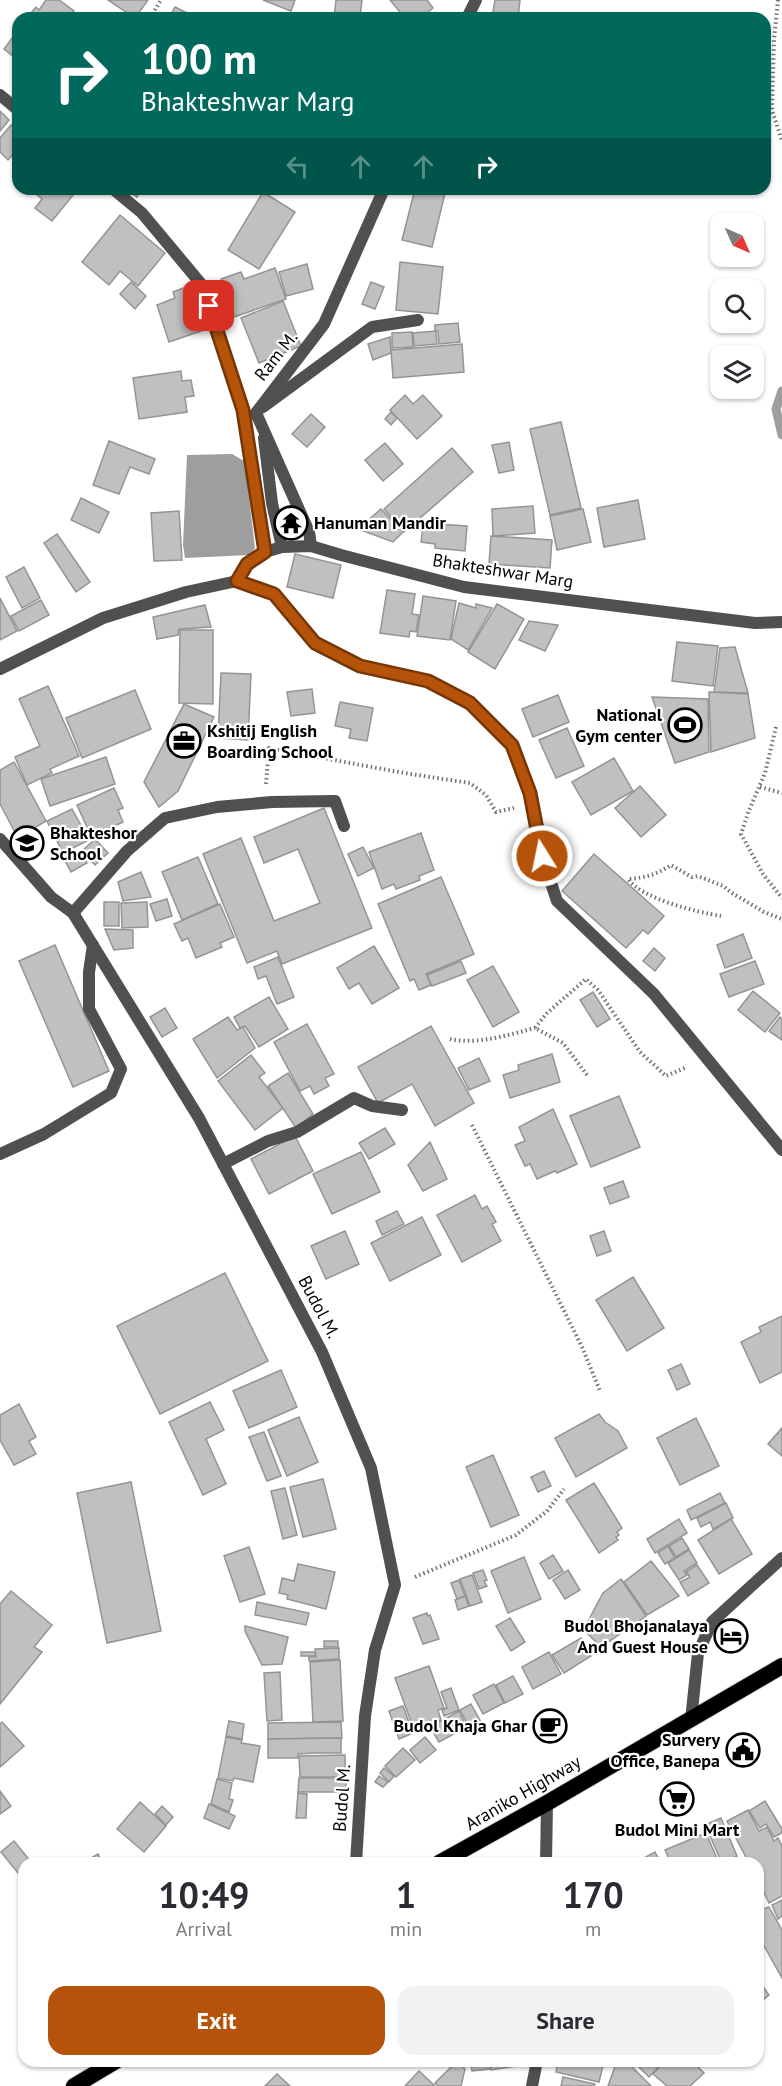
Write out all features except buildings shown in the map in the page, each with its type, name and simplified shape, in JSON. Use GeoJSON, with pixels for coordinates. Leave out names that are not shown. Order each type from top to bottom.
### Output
{"type":"FeatureCollection","features":[{"type":"Feature","properties":{"kind":"highway","name":"Araniko Highway"},"geometry":{"type":"LineString","coordinates":[[450,1857],[782,1666]]}},
{"type":"Feature","properties":{"kind":"highway"},"geometry":{"type":"LineString","coordinates":[[74,2086],[106,2067]]}},
{"type":"Feature","properties":{"kind":"street"},"geometry":{"type":"LineString","coordinates":[[0,95],[12,105]]}},
{"type":"Feature","properties":{"kind":"street"},"geometry":{"type":"LineString","coordinates":[[120,195],[142,213],[202,285],[243,410],[265,552]]}},
{"type":"Feature","properties":{"kind":"street","name":"Ram M."},"geometry":{"type":"LineString","coordinates":[[256,412],[324,324],[381,195]]}},
{"type":"Feature","properties":{"kind":"street"},"geometry":{"type":"LineString","coordinates":[[256,412],[372,327],[418,320]]}},
{"type":"Feature","properties":{"kind":"street"},"geometry":{"type":"LineString","coordinates":[[256,412],[309,532],[311,546]]}},
{"type":"Feature","properties":{"kind":"street"},"geometry":{"type":"LineString","coordinates":[[256,412],[266,445],[272,502],[282,546]]}},
{"type":"Feature","properties":{"kind":"street","name":"Bhakteshwar Marg"},"geometry":{"type":"LineString","coordinates":[[237,581],[247,564],[265,552],[282,546],[311,546],[464,587],[755,623],[782,622]]}},
{"type":"Feature","properties":{"kind":"street"},"geometry":{"type":"LineString","coordinates":[[0,669],[104,618],[186,592],[237,581],[274,594],[315,643],[360,666],[428,681],[470,703],[512,745],[533,804],[542,856],[557,901],[654,994],[782,1150]]}},
{"type":"Feature","properties":{"kind":"street"},"geometry":{"type":"LineString","coordinates":[[73,913],[127,851],[165,818],[217,807],[335,801],[344,826]]}},
{"type":"Feature","properties":{"kind":"street","name":"Budol M."},"geometry":{"type":"LineString","coordinates":[[0,839],[51,897],[73,913],[199,1118],[322,1352],[371,1468],[395,1585],[375,1650],[365,1716],[356,1857]]}},
{"type":"Feature","properties":{"kind":"street"},"geometry":{"type":"LineString","coordinates":[[0,1154],[44,1134],[111,1093],[121,1069],[89,1009],[88,972],[93,945]]}},
{"type":"Feature","properties":{"kind":"street"},"geometry":{"type":"LineString","coordinates":[[223,1164],[268,1141],[297,1132],[354,1098],[372,1106],[402,1110]]}},
{"type":"Feature","properties":{"kind":"street"},"geometry":{"type":"LineString","coordinates":[[691,1720],[698,1653],[712,1622],[782,1558]]}},
{"type":"Feature","properties":{"kind":"street"},"geometry":{"type":"LineString","coordinates":[[546,1857],[547,1803]]}},
{"type":"Feature","properties":{"kind":"street"},"geometry":{"type":"LineString","coordinates":[[532,2086],[536,2067]]}},
{"type":"Feature","properties":{"kind":"path"},"geometry":{"type":"LineString","coordinates":[[778,0],[774,40],[772,110],[782,141]]}},
{"type":"Feature","properties":{"kind":"path"},"geometry":{"type":"LineString","coordinates":[[776,727],[765,773],[741,834],[763,874],[782,898]]}},
{"type":"Feature","properties":{"kind":"path"},"geometry":{"type":"LineString","coordinates":[[264,803],[269,748],[471,783],[486,795],[496,812],[533,804]]}},
{"type":"Feature","properties":{"kind":"path"},"geometry":{"type":"LineString","coordinates":[[759,787],[782,793]]}},
{"type":"Feature","properties":{"kind":"path"},"geometry":{"type":"LineString","coordinates":[[721,916],[697,912],[646,893],[628,879],[660,873],[671,865],[692,877],[698,876],[723,886],[764,912],[782,919]]}},
{"type":"Feature","properties":{"kind":"path"},"geometry":{"type":"LineString","coordinates":[[450,1039],[472,1041],[535,1028],[547,1013],[586,979],[598,990],[640,1052],[666,1076],[708,1059]]}},
{"type":"Feature","properties":{"kind":"path"},"geometry":{"type":"LineString","coordinates":[[535,1028],[563,1043],[587,1075]]}},
{"type":"Feature","properties":{"kind":"path"},"geometry":{"type":"LineString","coordinates":[[472,1125],[582,1347],[600,1392]]}},
{"type":"Feature","properties":{"kind":"path"},"geometry":{"type":"LineString","coordinates":[[395,1585],[468,1557],[516,1535],[547,1511],[564,1489]]}},
{"type":"Feature","properties":{"kind":"shaded area"},"geometry":{"type":"Polygon","coordinates":[[[232,454],[249,464],[247,480],[255,548],[250,555],[185,558],[183,545],[187,455],[232,454]]]}},
{"type":"Feature","properties":{"kind":"waterway"},"geometry":{"type":"LineString","coordinates":[[782,391],[776,409],[782,435]]}},
{"type":"Feature","properties":{"kind":"place","name":"Hanuman Mandir"},"geometry":{"type":"Point","coordinates":[291,523]}},
{"type":"Feature","properties":{"kind":"place","name":"National Gym center"},"geometry":{"type":"Point","coordinates":[685,725]}},
{"type":"Feature","properties":{"kind":"place","name":"Kshitij English Boarding School"},"geometry":{"type":"Point","coordinates":[184,741]}},
{"type":"Feature","properties":{"kind":"place","name":"Bhakteshor School"},"geometry":{"type":"Point","coordinates":[27,843]}},
{"type":"Feature","properties":{"kind":"place","name":"Budol Bhojanalaya And Guest House"},"geometry":{"type":"Point","coordinates":[731,1636]}},
{"type":"Feature","properties":{"kind":"place","name":"Budol Khaja Ghar"},"geometry":{"type":"Point","coordinates":[550,1726]}},
{"type":"Feature","properties":{"kind":"place","name":"Survery Office, Banepa"},"geometry":{"type":"Point","coordinates":[743,1750]}},
{"type":"Feature","properties":{"kind":"place","name":"Budol Mini Mart"},"geometry":{"type":"Point","coordinates":[677,1799]}},
{"type":"Feature","properties":{"kind":"route"},"geometry":{"type":"LineString","coordinates":[[209,306],[243,410],[265,552],[247,564],[237,581],[274,594],[315,643],[360,666],[428,681],[470,703],[512,745],[530,793],[542,856]]}}]}
